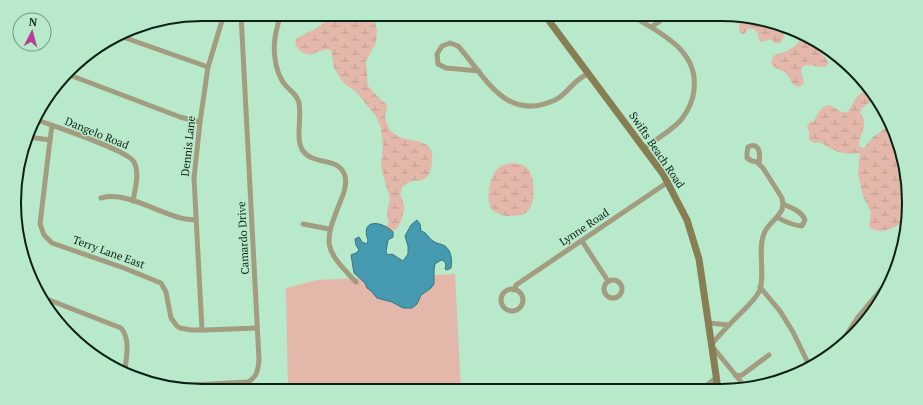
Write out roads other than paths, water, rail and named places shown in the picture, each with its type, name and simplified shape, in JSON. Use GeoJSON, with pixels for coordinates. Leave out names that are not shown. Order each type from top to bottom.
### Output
{"type":"FeatureCollection","features":[{"type":"Feature","properties":{"kind":"street","name":"Dennis Lane"},"geometry":{"type":"LineString","coordinates":[[202,330],[194,178],[208,67],[222,21]]}},
{"type":"Feature","properties":{"kind":"street","name":"Camardo Drive"},"geometry":{"type":"LineString","coordinates":[[219,384],[242,383],[251,380],[258,370],[259,360],[256,328],[254,260],[241,21]]}},
{"type":"Feature","properties":{"kind":"street"},"geometry":{"type":"LineString","coordinates":[[279,21],[275,39],[275,56],[278,72],[283,82],[292,91],[299,104],[301,146],[308,156],[338,166],[345,177],[346,182],[343,196],[329,229],[329,244],[331,253],[338,263],[356,282]]}},
{"type":"Feature","properties":{"kind":"street","name":"Swifts Beach Road"},"geometry":{"type":"LineString","coordinates":[[550,21],[645,148],[668,182],[688,220],[700,260],[717,384]]}},
{"type":"Feature","properties":{"kind":"street"},"geometry":{"type":"LineString","coordinates":[[640,21],[678,46],[686,54],[692,66],[695,81],[693,96],[684,115],[680,120],[645,148]]}},
{"type":"Feature","properties":{"kind":"street"},"geometry":{"type":"LineString","coordinates":[[651,28],[660,21]]}},
{"type":"Feature","properties":{"kind":"street"},"geometry":{"type":"LineString","coordinates":[[126,38],[208,67]]}},
{"type":"Feature","properties":{"kind":"street"},"geometry":{"type":"LineString","coordinates":[[479,72],[446,68],[438,64],[437,54],[442,46],[450,44],[458,46],[496,92],[511,103],[526,106],[542,105],[557,99],[580,78],[589,74]]}},
{"type":"Feature","properties":{"kind":"street"},"geometry":{"type":"LineString","coordinates":[[72,76],[180,117],[200,122]]}},
{"type":"Feature","properties":{"kind":"street","name":"Dangelo Road"},"geometry":{"type":"LineString","coordinates":[[40,121],[130,157],[137,168],[133,201]]}},
{"type":"Feature","properties":{"kind":"street"},"geometry":{"type":"LineString","coordinates":[[34,137],[50,140],[52,126]]}},
{"type":"Feature","properties":{"kind":"street","name":"Terry Lane East"},"geometry":{"type":"LineString","coordinates":[[50,140],[40,224],[44,235],[52,243],[124,268],[161,283],[166,292],[171,318],[177,326],[183,329],[202,330],[256,328]]}},
{"type":"Feature","properties":{"kind":"street"},"geometry":{"type":"LineString","coordinates":[[741,382],[711,345],[759,292],[763,235],[782,210],[782,198],[759,164]]}},
{"type":"Feature","properties":{"kind":"street","name":"Lynne Road"},"geometry":{"type":"LineString","coordinates":[[514,290],[516,285],[668,182]]}},
{"type":"Feature","properties":{"kind":"street"},"geometry":{"type":"LineString","coordinates":[[101,198],[114,196],[181,218],[196,220]]}},
{"type":"Feature","properties":{"kind":"street"},"geometry":{"type":"LineString","coordinates":[[777,217],[792,224],[802,226],[804,223],[803,216],[799,212],[783,204]]}},
{"type":"Feature","properties":{"kind":"street"},"geometry":{"type":"LineString","coordinates":[[303,224],[329,229]]}},
{"type":"Feature","properties":{"kind":"street"},"geometry":{"type":"LineString","coordinates":[[582,241],[608,281]]}},
{"type":"Feature","properties":{"kind":"street"},"geometry":{"type":"LineString","coordinates":[[760,287],[780,310],[807,362]]}},
{"type":"Feature","properties":{"kind":"street","name":"Lynne Road"},"geometry":{"type":"LineString","coordinates":[[514,290],[520,294],[522,302],[518,309],[509,310],[503,306],[501,298],[506,291],[514,290]]}},
{"type":"Feature","properties":{"kind":"street"},"geometry":{"type":"LineString","coordinates":[[849,331],[858,317],[874,299]]}},
{"type":"Feature","properties":{"kind":"street"},"geometry":{"type":"LineString","coordinates":[[50,300],[121,328],[125,336],[127,346],[125,367]]}},
{"type":"Feature","properties":{"kind":"street"},"geometry":{"type":"LineString","coordinates":[[708,323],[729,325]]}},
{"type":"Feature","properties":{"kind":"street"},"geometry":{"type":"LineString","coordinates":[[736,376],[742,375],[769,355]]}},
{"type":"Feature","properties":{"kind":"street"},"geometry":{"type":"LineString","coordinates":[[709,384],[716,378]]}},
{"type":"Feature","properties":{"kind":"water"},"geometry":{"type":"Polygon","coordinates":[[[417,220],[420,224],[421,231],[436,243],[444,245],[447,248],[451,256],[451,268],[447,270],[445,269],[446,264],[441,260],[435,264],[434,284],[421,295],[417,304],[412,308],[403,308],[392,302],[377,298],[367,288],[365,283],[354,273],[351,255],[359,250],[355,239],[359,237],[362,242],[367,244],[367,228],[369,225],[378,224],[383,225],[393,232],[393,237],[388,240],[386,252],[388,255],[392,254],[403,261],[408,254],[408,246],[405,236],[411,225],[417,220]]]}}]}
